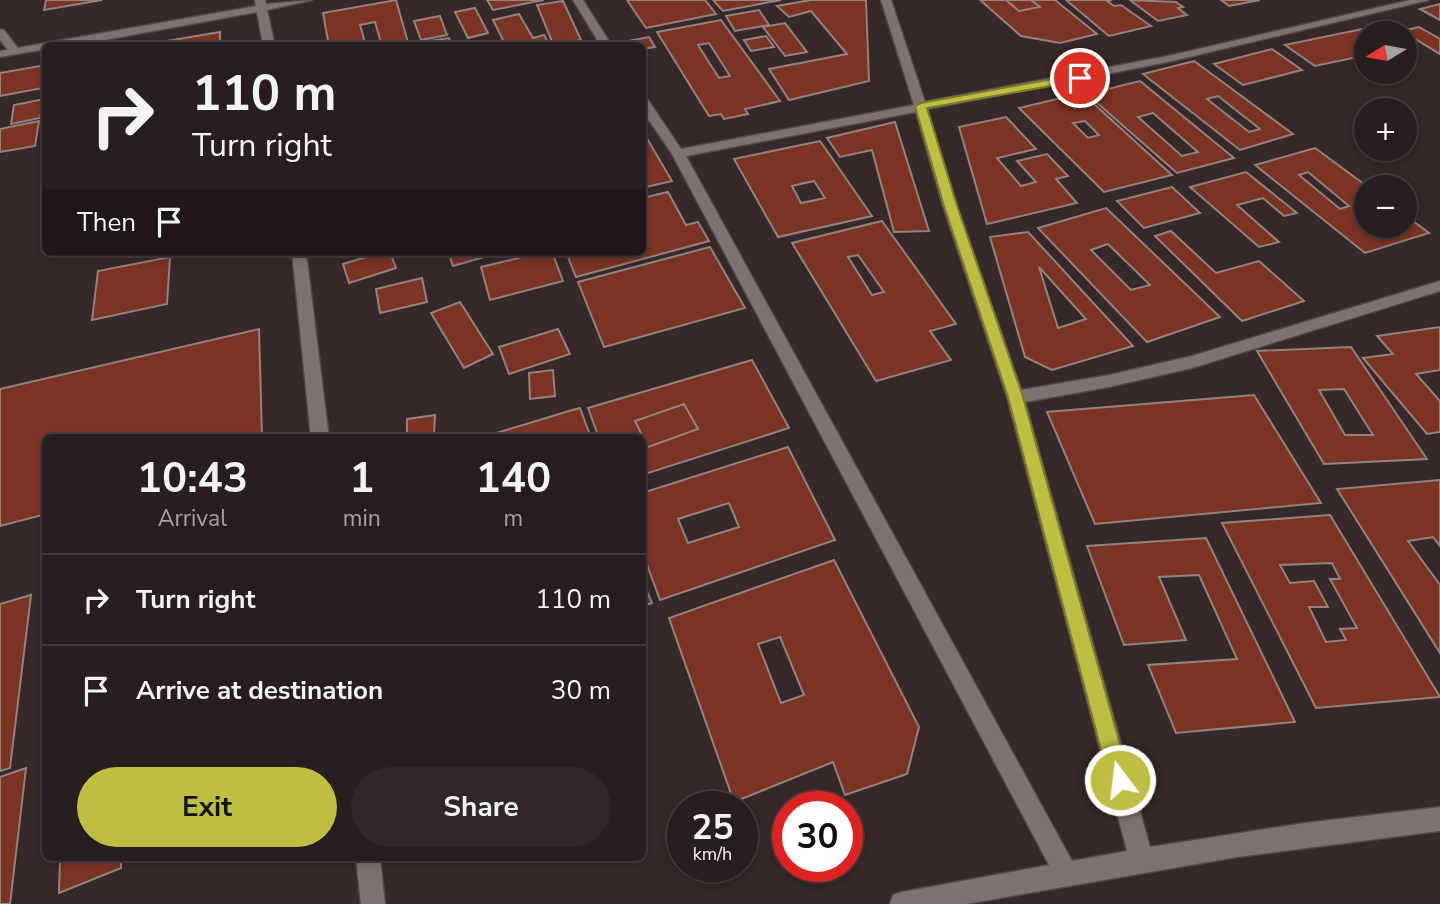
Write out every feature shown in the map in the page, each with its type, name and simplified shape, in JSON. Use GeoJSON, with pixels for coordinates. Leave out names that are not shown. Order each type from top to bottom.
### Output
{"type":"FeatureCollection","features":[{"type":"Feature","properties":{"kind":"street"},"geometry":{"type":"LineString","coordinates":[[68,42],[261,4],[307,0]]}},
{"type":"Feature","properties":{"kind":"street"},"geometry":{"type":"LineString","coordinates":[[578,0],[604,42]]}},
{"type":"Feature","properties":{"kind":"street"},"geometry":{"type":"LineString","coordinates":[[886,0],[897,28],[950,206],[1015,397],[1141,859]]}},
{"type":"Feature","properties":{"kind":"street"},"geometry":{"type":"LineString","coordinates":[[678,154],[1168,60],[1424,0]]}},
{"type":"Feature","properties":{"kind":"street"},"geometry":{"type":"LineString","coordinates":[[261,4],[268,42]]}},
{"type":"Feature","properties":{"kind":"street"},"geometry":{"type":"LineString","coordinates":[[0,32],[15,52]]}},
{"type":"Feature","properties":{"kind":"street"},"geometry":{"type":"LineString","coordinates":[[0,54],[42,47]]}},
{"type":"Feature","properties":{"kind":"street"},"geometry":{"type":"LineString","coordinates":[[646,106],[678,154],[1066,873]]}},
{"type":"Feature","properties":{"kind":"street"},"geometry":{"type":"LineString","coordinates":[[299,256],[320,434]]}},
{"type":"Feature","properties":{"kind":"street"},"geometry":{"type":"LineString","coordinates":[[1015,397],[1109,381],[1192,362],[1440,286]]}},
{"type":"Feature","properties":{"kind":"street"},"geometry":{"type":"LineString","coordinates":[[902,904],[1141,859],[1341,829],[1440,819]]}},
{"type":"Feature","properties":{"kind":"street"},"geometry":{"type":"LineString","coordinates":[[368,861],[373,904]]}},
{"type":"Feature","properties":{"kind":"building"},"geometry":{"type":"Polygon","coordinates":[[[46,0],[102,0],[44,10],[46,0]]]}},
{"type":"Feature","properties":{"kind":"building"},"geometry":{"type":"Polygon","coordinates":[[[396,0],[408,42],[381,42],[375,22],[360,25],[365,42],[328,42],[323,13],[396,0]]]}},
{"type":"Feature","properties":{"kind":"building"},"geometry":{"type":"Polygon","coordinates":[[[487,0],[544,0],[493,10],[487,0]]]}},
{"type":"Feature","properties":{"kind":"building"},"geometry":{"type":"Polygon","coordinates":[[[627,0],[705,0],[716,14],[646,28],[627,0]]]}},
{"type":"Feature","properties":{"kind":"building"},"geometry":{"type":"Polygon","coordinates":[[[713,0],[781,0],[723,11],[713,0]]]}},
{"type":"Feature","properties":{"kind":"building"},"geometry":{"type":"Polygon","coordinates":[[[811,0],[866,0],[869,81],[789,100],[769,69],[847,54],[811,11],[789,17],[777,6],[811,0]]]}},
{"type":"Feature","properties":{"kind":"building"},"geometry":{"type":"Polygon","coordinates":[[[980,0],[1055,0],[1097,34],[1060,43],[1021,36],[980,0]]]}},
{"type":"Feature","properties":{"kind":"building"},"geometry":{"type":"Polygon","coordinates":[[[1006,0],[1031,0],[1040,7],[1019,11],[1006,0]]]}},
{"type":"Feature","properties":{"kind":"building"},"geometry":{"type":"Polygon","coordinates":[[[1066,0],[1112,0],[1107,1],[1114,6],[1121,5],[1151,26],[1109,36],[1066,0]]]}},
{"type":"Feature","properties":{"kind":"building"},"geometry":{"type":"Polygon","coordinates":[[[1130,0],[1176,2],[1183,7],[1178,8],[1187,15],[1158,21],[1130,0]]]}},
{"type":"Feature","properties":{"kind":"building"},"geometry":{"type":"Polygon","coordinates":[[[1221,0],[1260,0],[1229,6],[1221,0]]]}},
{"type":"Feature","properties":{"kind":"building"},"geometry":{"type":"Polygon","coordinates":[[[563,1],[581,40],[552,42],[537,5],[563,1]]]}},
{"type":"Feature","properties":{"kind":"building"},"geometry":{"type":"Polygon","coordinates":[[[1440,4],[1440,20],[1420,9],[1440,4]]]}},
{"type":"Feature","properties":{"kind":"building"},"geometry":{"type":"Polygon","coordinates":[[[475,8],[488,33],[468,38],[455,12],[475,8]]]}},
{"type":"Feature","properties":{"kind":"building"},"geometry":{"type":"Polygon","coordinates":[[[759,10],[769,25],[735,31],[726,16],[759,10]]]}},
{"type":"Feature","properties":{"kind":"building"},"geometry":{"type":"Polygon","coordinates":[[[519,14],[533,38],[544,35],[548,42],[504,42],[493,20],[519,14]]]}},
{"type":"Feature","properties":{"kind":"building"},"geometry":{"type":"Polygon","coordinates":[[[440,16],[447,35],[421,40],[414,21],[440,16]]]}},
{"type":"Feature","properties":{"kind":"building"},"geometry":{"type":"Polygon","coordinates":[[[721,20],[780,101],[745,109],[748,114],[724,119],[721,114],[709,116],[657,32],[721,20]],[[709,43],[698,45],[719,78],[730,76],[709,43]]]}},
{"type":"Feature","properties":{"kind":"building"},"geometry":{"type":"Polygon","coordinates":[[[785,23],[807,52],[785,56],[763,27],[785,23]]]}},
{"type":"Feature","properties":{"kind":"building"},"geometry":{"type":"Polygon","coordinates":[[[1418,27],[1440,39],[1440,54],[1418,41],[1418,27]]]}},
{"type":"Feature","properties":{"kind":"building"},"geometry":{"type":"Polygon","coordinates":[[[1354,31],[1354,58],[1315,66],[1285,45],[1354,31]]]}},
{"type":"Feature","properties":{"kind":"building"},"geometry":{"type":"Polygon","coordinates":[[[220,32],[220,42],[161,42],[220,32]]]}},
{"type":"Feature","properties":{"kind":"building"},"geometry":{"type":"Polygon","coordinates":[[[766,36],[774,47],[751,51],[744,40],[766,36]]]}},
{"type":"Feature","properties":{"kind":"building"},"geometry":{"type":"Polygon","coordinates":[[[649,37],[655,47],[646,48],[646,42],[623,42],[649,37]]]}},
{"type":"Feature","properties":{"kind":"building"},"geometry":{"type":"Polygon","coordinates":[[[449,38],[450,42],[423,42],[449,38]]]}},
{"type":"Feature","properties":{"kind":"building"},"geometry":{"type":"Polygon","coordinates":[[[1272,49],[1302,70],[1243,85],[1214,64],[1272,49]]]}},
{"type":"Feature","properties":{"kind":"building"},"geometry":{"type":"Polygon","coordinates":[[[1194,61],[1293,134],[1240,150],[1143,74],[1194,61]],[[1218,96],[1207,99],[1249,132],[1260,129],[1218,96]]]}},
{"type":"Feature","properties":{"kind":"building"},"geometry":{"type":"Polygon","coordinates":[[[42,66],[42,88],[0,96],[0,73],[42,66]]]}},
{"type":"Feature","properties":{"kind":"building"},"geometry":{"type":"Polygon","coordinates":[[[1140,81],[1234,158],[1177,173],[1087,94],[1140,81]],[[1153,113],[1138,117],[1182,156],[1198,152],[1153,113]]]}},
{"type":"Feature","properties":{"kind":"building"},"geometry":{"type":"Polygon","coordinates":[[[1082,93],[1172,175],[1104,192],[1019,108],[1082,93]],[[1085,121],[1073,123],[1088,138],[1099,135],[1085,121]]]}},
{"type":"Feature","properties":{"kind":"building"},"geometry":{"type":"Polygon","coordinates":[[[42,99],[40,118],[11,124],[14,105],[42,99]]]}},
{"type":"Feature","properties":{"kind":"building"},"geometry":{"type":"Polygon","coordinates":[[[1006,117],[1036,149],[997,158],[1021,186],[1036,182],[1017,161],[1047,154],[1068,176],[1056,179],[1077,203],[987,224],[959,127],[1006,117]]]}},
{"type":"Feature","properties":{"kind":"building"},"geometry":{"type":"Polygon","coordinates":[[[39,121],[35,146],[0,152],[0,129],[39,121]]]}},
{"type":"Feature","properties":{"kind":"building"},"geometry":{"type":"Polygon","coordinates":[[[895,122],[929,231],[894,232],[872,150],[840,157],[827,138],[895,122]]]}},
{"type":"Feature","properties":{"kind":"building"},"geometry":{"type":"Polygon","coordinates":[[[646,137],[672,181],[646,187],[646,137]]]}},
{"type":"Feature","properties":{"kind":"building"},"geometry":{"type":"Polygon","coordinates":[[[820,141],[872,216],[778,237],[734,159],[820,141]],[[814,181],[792,186],[801,203],[825,198],[814,181]]]}},
{"type":"Feature","properties":{"kind":"building"},"geometry":{"type":"Polygon","coordinates":[[[1315,148],[1354,177],[1354,238],[1413,238],[1365,253],[1255,165],[1315,148]],[[1308,172],[1299,175],[1340,209],[1349,206],[1308,172]]]}},
{"type":"Feature","properties":{"kind":"building"},"geometry":{"type":"Polygon","coordinates":[[[1246,172],[1297,213],[1284,216],[1263,198],[1237,205],[1279,242],[1259,247],[1190,187],[1246,172]]]}},
{"type":"Feature","properties":{"kind":"building"},"geometry":{"type":"Polygon","coordinates":[[[1172,187],[1200,213],[1144,228],[1117,201],[1172,187]]]}},
{"type":"Feature","properties":{"kind":"building"},"geometry":{"type":"Polygon","coordinates":[[[668,192],[686,225],[698,222],[709,241],[576,277],[568,256],[646,256],[646,197],[668,192]]]}},
{"type":"Feature","properties":{"kind":"building"},"geometry":{"type":"Polygon","coordinates":[[[1106,208],[1220,317],[1147,342],[1038,228],[1106,208]],[[1108,244],[1091,250],[1131,290],[1150,285],[1108,244]]]}},
{"type":"Feature","properties":{"kind":"building"},"geometry":{"type":"Polygon","coordinates":[[[882,221],[956,324],[930,331],[951,360],[876,381],[792,243],[882,221]],[[858,255],[848,257],[872,295],[884,292],[858,255]]]}},
{"type":"Feature","properties":{"kind":"building"},"geometry":{"type":"Polygon","coordinates":[[[1417,224],[1429,233],[1417,237],[1417,224]]]}},
{"type":"Feature","properties":{"kind":"building"},"geometry":{"type":"Polygon","coordinates":[[[1171,231],[1216,273],[1259,261],[1304,301],[1242,321],[1155,236],[1171,231]]]}},
{"type":"Feature","properties":{"kind":"building"},"geometry":{"type":"Polygon","coordinates":[[[1028,232],[1133,346],[1052,370],[1025,357],[990,237],[1028,232]],[[1039,267],[1058,328],[1086,319],[1039,267]]]}},
{"type":"Feature","properties":{"kind":"building"},"geometry":{"type":"Polygon","coordinates":[[[710,247],[745,308],[604,347],[578,282],[710,247]]]}},
{"type":"Feature","properties":{"kind":"building"},"geometry":{"type":"Polygon","coordinates":[[[370,256],[392,256],[396,268],[349,283],[343,264],[370,256]]]}},
{"type":"Feature","properties":{"kind":"building"},"geometry":{"type":"Polygon","coordinates":[[[449,256],[488,256],[453,266],[449,256]]]}},
{"type":"Feature","properties":{"kind":"building"},"geometry":{"type":"Polygon","coordinates":[[[518,256],[554,256],[563,281],[490,300],[481,267],[519,258],[518,256]]]}},
{"type":"Feature","properties":{"kind":"building"},"geometry":{"type":"Polygon","coordinates":[[[170,257],[167,304],[92,320],[98,271],[170,257]]]}},
{"type":"Feature","properties":{"kind":"building"},"geometry":{"type":"Polygon","coordinates":[[[422,278],[427,302],[380,313],[376,289],[422,278]]]}},
{"type":"Feature","properties":{"kind":"building"},"geometry":{"type":"Polygon","coordinates":[[[460,302],[493,354],[464,368],[431,313],[460,302]]]}},
{"type":"Feature","properties":{"kind":"building"},"geometry":{"type":"Polygon","coordinates":[[[1440,327],[1440,370],[1416,374],[1440,401],[1440,432],[1427,434],[1363,358],[1393,354],[1377,336],[1440,327]]]}},
{"type":"Feature","properties":{"kind":"building"},"geometry":{"type":"Polygon","coordinates":[[[259,329],[262,434],[42,434],[42,515],[0,526],[0,389],[259,329]]]}},
{"type":"Feature","properties":{"kind":"building"},"geometry":{"type":"Polygon","coordinates":[[[558,329],[570,354],[509,374],[499,347],[558,329]]]}},
{"type":"Feature","properties":{"kind":"building"},"geometry":{"type":"Polygon","coordinates":[[[1351,347],[1427,459],[1324,464],[1257,351],[1351,347]],[[1344,389],[1319,390],[1345,435],[1373,435],[1344,389]]]}},
{"type":"Feature","properties":{"kind":"building"},"geometry":{"type":"Polygon","coordinates":[[[752,360],[789,428],[646,474],[646,434],[598,434],[588,408],[752,360]]]}},
{"type":"Feature","properties":{"kind":"building"},"geometry":{"type":"Polygon","coordinates":[[[553,370],[555,396],[530,399],[529,373],[553,370]]]}},
{"type":"Feature","properties":{"kind":"building"},"geometry":{"type":"Polygon","coordinates":[[[1254,395],[1321,503],[1095,524],[1047,412],[1254,395]]]}},
{"type":"Feature","properties":{"kind":"building"},"geometry":{"type":"Polygon","coordinates":[[[684,404],[698,429],[648,447],[646,434],[642,434],[635,421],[684,404]]]}},
{"type":"Feature","properties":{"kind":"building"},"geometry":{"type":"Polygon","coordinates":[[[580,408],[590,434],[493,434],[580,408]]]}},
{"type":"Feature","properties":{"kind":"building"},"geometry":{"type":"Polygon","coordinates":[[[435,415],[434,434],[407,434],[407,419],[435,415]]]}},
{"type":"Feature","properties":{"kind":"building"},"geometry":{"type":"Polygon","coordinates":[[[788,447],[835,540],[660,600],[646,562],[646,492],[788,447]],[[729,503],[678,519],[688,543],[739,527],[729,503]]]}},
{"type":"Feature","properties":{"kind":"building"},"geometry":{"type":"Polygon","coordinates":[[[1440,480],[1440,546],[1433,537],[1408,541],[1440,585],[1440,653],[1337,489],[1440,480]]]}},
{"type":"Feature","properties":{"kind":"building"},"geometry":{"type":"Polygon","coordinates":[[[1330,515],[1440,697],[1316,708],[1222,523],[1330,515]],[[1332,563],[1280,565],[1290,583],[1314,581],[1328,607],[1309,607],[1326,642],[1346,640],[1340,629],[1357,628],[1330,579],[1340,579],[1332,563]]]}},
{"type":"Feature","properties":{"kind":"building"},"geometry":{"type":"Polygon","coordinates":[[[1206,538],[1295,722],[1176,733],[1148,665],[1237,659],[1199,575],[1159,577],[1186,640],[1124,645],[1087,546],[1206,538]]]}},
{"type":"Feature","properties":{"kind":"building"},"geometry":{"type":"Polygon","coordinates":[[[834,560],[919,727],[907,774],[857,791],[844,791],[833,762],[758,792],[730,791],[669,618],[834,560]],[[780,637],[758,644],[781,703],[804,695],[780,637]]]}},
{"type":"Feature","properties":{"kind":"building"},"geometry":{"type":"Polygon","coordinates":[[[646,589],[652,603],[646,605],[646,589]]]}},
{"type":"Feature","properties":{"kind":"building"},"geometry":{"type":"Polygon","coordinates":[[[31,595],[10,768],[0,771],[0,604],[31,595]]]}},
{"type":"Feature","properties":{"kind":"building"},"geometry":{"type":"Polygon","coordinates":[[[26,768],[10,904],[0,904],[0,777],[26,768]]]}},
{"type":"Feature","properties":{"kind":"building"},"geometry":{"type":"Polygon","coordinates":[[[60,861],[121,861],[121,868],[59,893],[60,861]]]}},
{"type":"Feature","properties":{"kind":"route"},"geometry":{"type":"LineString","coordinates":[[1080,78],[921,106],[950,206],[1015,397],[1120,780]]}}]}
